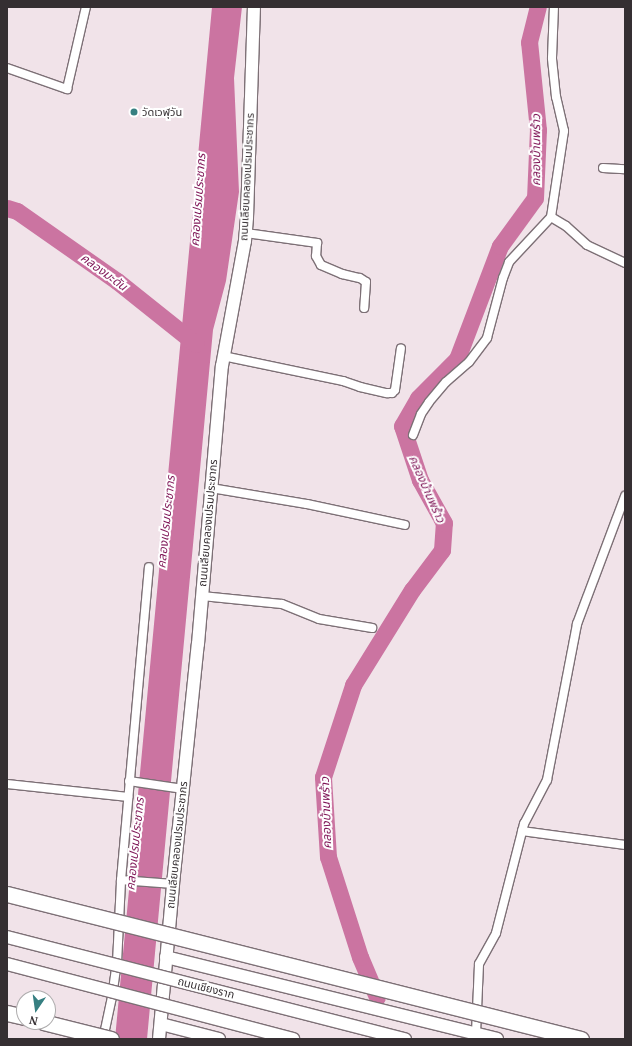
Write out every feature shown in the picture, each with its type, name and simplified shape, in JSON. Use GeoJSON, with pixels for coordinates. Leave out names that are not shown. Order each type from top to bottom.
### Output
{"type":"FeatureCollection","features":[{"type":"Feature","properties":{"kind":"highway"},"geometry":{"type":"LineString","coordinates":[[7,894],[581,1039]]}},
{"type":"Feature","properties":{"kind":"highway"},"geometry":{"type":"LineString","coordinates":[[56,1025],[111,1039]]}},
{"type":"Feature","properties":{"kind":"main road","name":"ถนนเลียบคลองเปรมประชากร"},"geometry":{"type":"LineString","coordinates":[[159,1039],[166,957],[168,884],[202,596],[223,356],[246,233],[249,195],[254,7]]}},
{"type":"Feature","properties":{"kind":"main road","name":"ถนนเชียงราก"},"geometry":{"type":"LineString","coordinates":[[7,937],[405,1039]]}},
{"type":"Feature","properties":{"kind":"main road"},"geometry":{"type":"LineString","coordinates":[[166,957],[497,1039]]}},
{"type":"Feature","properties":{"kind":"main road"},"geometry":{"type":"LineString","coordinates":[[7,964],[293,1039]]}},
{"type":"Feature","properties":{"kind":"main road"},"geometry":{"type":"LineString","coordinates":[[161,1024],[219,1039]]}},
{"type":"Feature","properties":{"kind":"street"},"geometry":{"type":"LineString","coordinates":[[7,68],[67,89],[86,7]]}},
{"type":"Feature","properties":{"kind":"street"},"geometry":{"type":"LineString","coordinates":[[412,435],[421,414],[429,402],[446,382],[469,362],[487,338],[497,298],[509,262],[551,217],[564,131],[556,97],[552,58],[554,7]]}},
{"type":"Feature","properties":{"kind":"street"},"geometry":{"type":"LineString","coordinates":[[603,168],[625,169]]}},
{"type":"Feature","properties":{"kind":"street"},"geometry":{"type":"LineString","coordinates":[[551,217],[566,226],[587,245],[625,263]]}},
{"type":"Feature","properties":{"kind":"street"},"geometry":{"type":"LineString","coordinates":[[246,233],[317,243],[316,256],[321,265],[342,274],[360,278],[366,282],[364,308]]}},
{"type":"Feature","properties":{"kind":"street"},"geometry":{"type":"LineString","coordinates":[[223,356],[343,381],[360,387],[392,393],[394,390],[401,348]]}},
{"type":"Feature","properties":{"kind":"street"},"geometry":{"type":"LineString","coordinates":[[211,488],[307,504],[405,525]]}},
{"type":"Feature","properties":{"kind":"street"},"geometry":{"type":"LineString","coordinates":[[476,1033],[479,964],[496,932],[522,831],[547,780],[577,624],[625,496]]}},
{"type":"Feature","properties":{"kind":"street"},"geometry":{"type":"LineString","coordinates":[[103,1039],[112,998],[117,963],[124,880],[128,797],[132,781],[149,567]]}},
{"type":"Feature","properties":{"kind":"street"},"geometry":{"type":"LineString","coordinates":[[202,596],[275,602],[319,619],[372,628]]}},
{"type":"Feature","properties":{"kind":"street"},"geometry":{"type":"LineString","coordinates":[[132,781],[179,788]]}},
{"type":"Feature","properties":{"kind":"street"},"geometry":{"type":"LineString","coordinates":[[7,784],[128,797]]}},
{"type":"Feature","properties":{"kind":"street"},"geometry":{"type":"LineString","coordinates":[[522,831],[625,845]]}},
{"type":"Feature","properties":{"kind":"street"},"geometry":{"type":"LineString","coordinates":[[124,880],[168,884]]}},
{"type":"Feature","properties":{"kind":"water","name":"คลองเปรมประชากร"},"geometry":{"type":"Polygon","coordinates":[[[212,7],[242,7],[234,78],[239,192],[226,281],[213,330],[147,1039],[115,1039],[212,7]]]}},
{"type":"Feature","properties":{"kind":"waterway","name":"คลองบ้านพร้าว"},"geometry":{"type":"LineString","coordinates":[[377,997],[360,957],[328,857],[323,777],[353,685],[412,590],[442,550],[444,523],[420,480],[402,426],[418,398],[457,359],[500,246],[535,198],[538,130],[529,42],[538,7]]}},
{"type":"Feature","properties":{"kind":"waterway","name":"คลองมะดัน"},"geometry":{"type":"LineString","coordinates":[[7,208],[17,211],[117,281],[196,344]]}},
{"type":"Feature","properties":{"kind":"place","name":"วัดเวฬุวัน"},"geometry":{"type":"Point","coordinates":[134,112]}}]}
